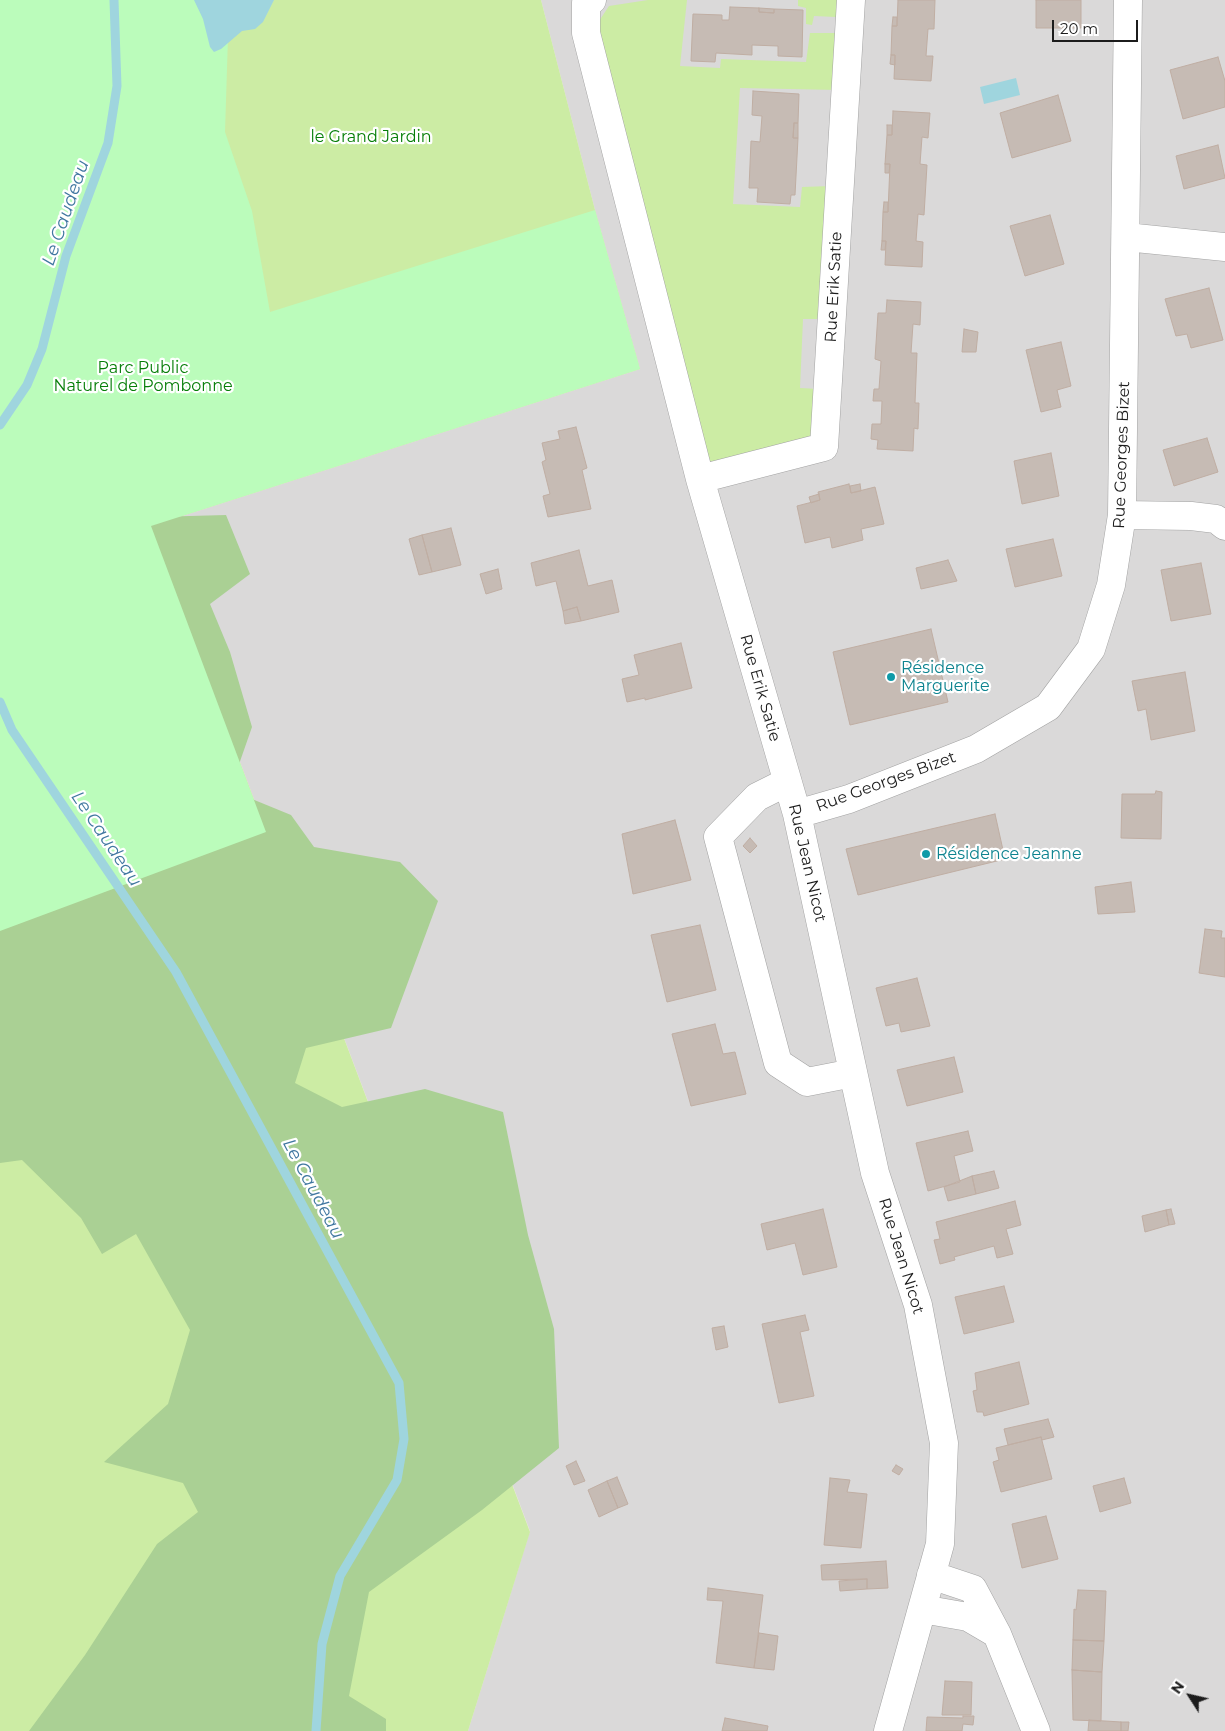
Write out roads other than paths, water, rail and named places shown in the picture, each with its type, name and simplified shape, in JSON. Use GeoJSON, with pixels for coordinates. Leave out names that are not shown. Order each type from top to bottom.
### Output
{"type":"FeatureCollection","features":[{"type":"Feature","properties":{"kind":"street","name":"Rue Erik Satie"},"geometry":{"type":"LineString","coordinates":[[592,0],[586,3],[586,32],[700,479],[787,782]]}},
{"type":"Feature","properties":{"kind":"street","name":"Rue Erik Satie"},"geometry":{"type":"LineString","coordinates":[[700,479],[824,447],[851,0]]}},
{"type":"Feature","properties":{"kind":"street","name":"Rue Georges Bizet"},"geometry":{"type":"LineString","coordinates":[[797,814],[849,799],[976,748],[1048,707],[1091,649],[1112,585],[1122,515],[1128,0]]}},
{"type":"Feature","properties":{"kind":"street"},"geometry":{"type":"LineString","coordinates":[[1126,237],[1225,246]]}},
{"type":"Feature","properties":{"kind":"street"},"geometry":{"type":"LineString","coordinates":[[1122,515],[1191,516],[1216,519],[1225,526]]}},
{"type":"Feature","properties":{"kind":"street"},"geometry":{"type":"LineString","coordinates":[[787,782],[757,797],[718,837],[778,1063],[807,1082],[853,1073]]}},
{"type":"Feature","properties":{"kind":"street","name":"Rue Jean Nicot"},"geometry":{"type":"LineString","coordinates":[[787,782],[797,814],[875,1173],[918,1305],[944,1442],[940,1544],[888,1731]]}},
{"type":"Feature","properties":{"kind":"street"},"geometry":{"type":"LineString","coordinates":[[931,1575],[972,1589],[997,1634],[1036,1731]]}},
{"type":"Feature","properties":{"kind":"street"},"geometry":{"type":"LineString","coordinates":[[922,1608],[968,1616],[997,1634]]}},
{"type":"Feature","properties":{"kind":"water"},"geometry":{"type":"Polygon","coordinates":[[[194,0],[274,0],[263,22],[255,29],[242,31],[221,49],[214,52],[210,47],[203,19],[194,0]]]}},
{"type":"Feature","properties":{"kind":"water"},"geometry":{"type":"Polygon","coordinates":[[[1016,78],[1020,95],[984,104],[980,87],[1016,78]]]}},
{"type":"Feature","properties":{"kind":"waterway","name":"Le Caudeau"},"geometry":{"type":"LineString","coordinates":[[0,425],[27,385],[42,349],[66,256],[108,143],[117,86],[114,0]]}},
{"type":"Feature","properties":{"kind":"waterway","name":"Le Caudeau"},"geometry":{"type":"LineString","coordinates":[[0,702],[12,730],[176,972],[399,1383],[404,1439],[397,1480],[340,1576],[322,1644],[316,1731]]}},
{"type":"Feature","properties":{"kind":"place","name":"Résidence Marguerite"},"geometry":{"type":"Point","coordinates":[891,677]}},
{"type":"Feature","properties":{"kind":"place","name":"Résidence Jeanne"},"geometry":{"type":"Point","coordinates":[926,854]}},
{"type":"Feature","properties":{"kind":"park label","name":"le Grand Jardin"},"geometry":{"type":"Point","coordinates":[371,137]}},
{"type":"Feature","properties":{"kind":"park label","name":"Parc Public Naturel de Pombonne"},"geometry":{"type":"Point","coordinates":[143,377]}}]}
